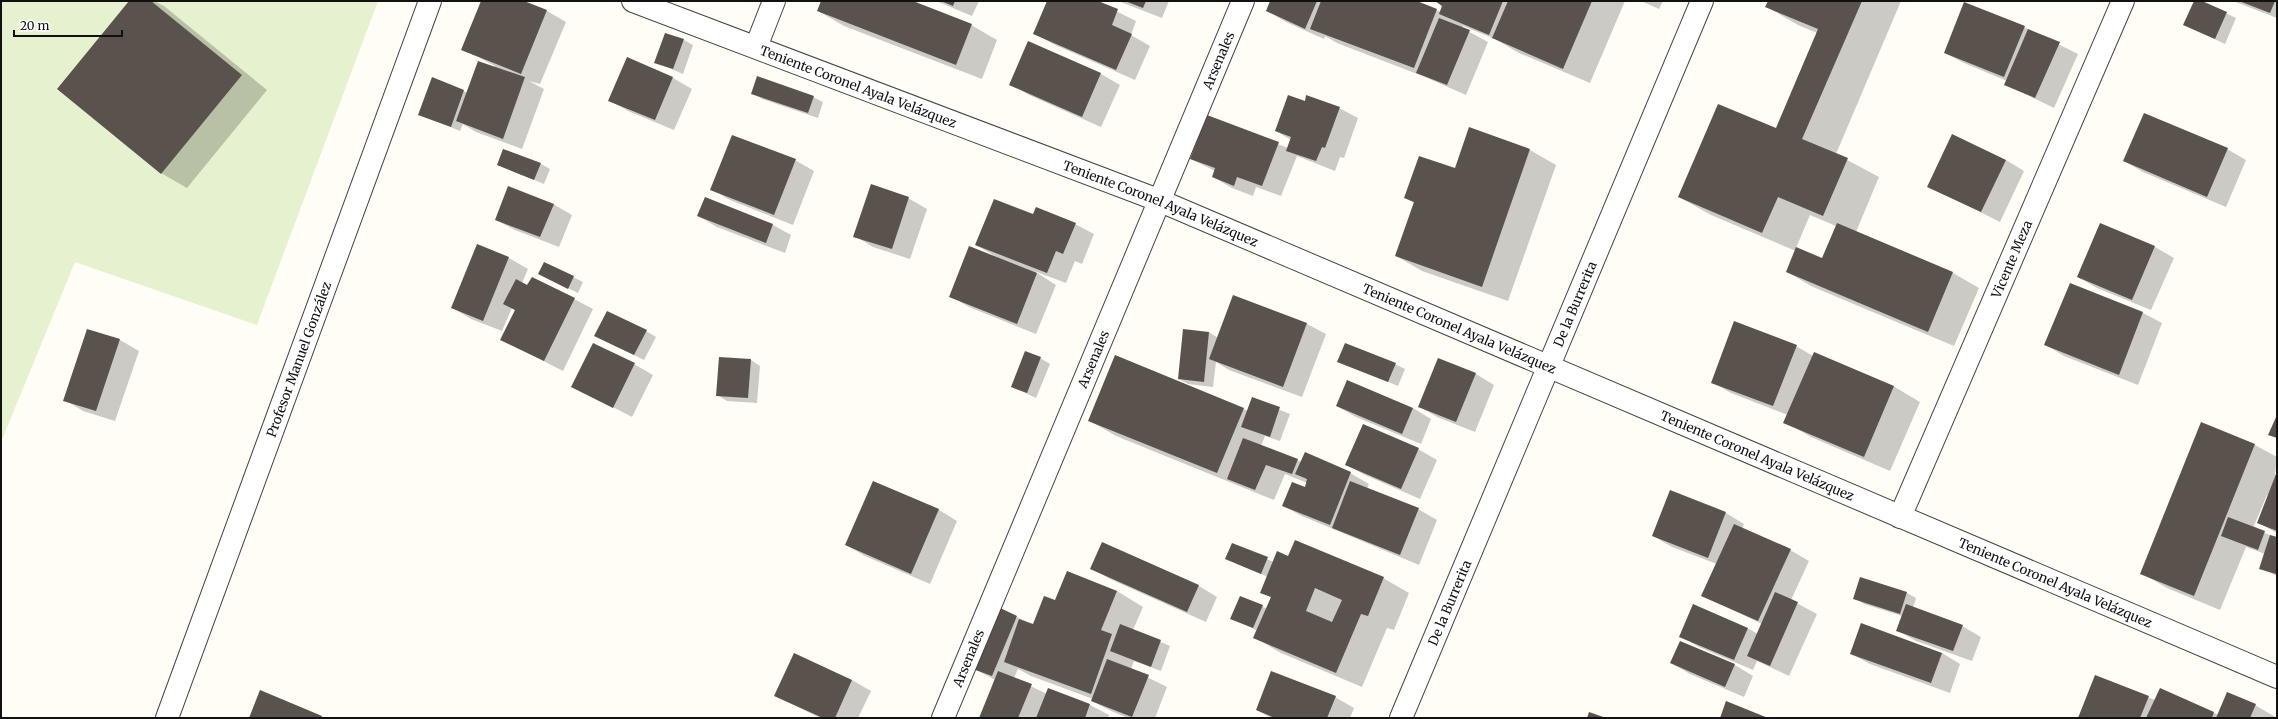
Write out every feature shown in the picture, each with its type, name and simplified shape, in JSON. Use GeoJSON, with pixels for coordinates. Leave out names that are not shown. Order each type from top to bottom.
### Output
{"type":"FeatureCollection","features":[{"type":"Feature","properties":{"kind":"street","name":"Profesor Manuel González"},"geometry":{"type":"LineString","coordinates":[[167,718],[430,1]]}},
{"type":"Feature","properties":{"kind":"street","name":"Teniente Coronel Ayala Velázquez"},"geometry":{"type":"LineString","coordinates":[[634,1],[1158,200],[1548,368],[2277,677]]}},
{"type":"Feature","properties":{"kind":"street"},"geometry":{"type":"LineString","coordinates":[[756,47],[774,1]]}},
{"type":"Feature","properties":{"kind":"street","name":"Arsenales"},"geometry":{"type":"LineString","coordinates":[[943,718],[1158,200],[1243,1]]}},
{"type":"Feature","properties":{"kind":"street","name":"De la Burrerita"},"geometry":{"type":"LineString","coordinates":[[1401,718],[1702,1]]}},
{"type":"Feature","properties":{"kind":"street","name":"Vicente Meza"},"geometry":{"type":"LineString","coordinates":[[1900,517],[2123,1]]}},
{"type":"Feature","properties":{"kind":"green space"},"geometry":{"type":"Polygon","coordinates":[[[1,1],[378,1],[257,325],[75,262],[1,442],[1,1]]]}},
{"type":"Feature","properties":{"kind":"building"},"geometry":{"type":"Polygon","coordinates":[[[129,1],[151,1],[242,75],[161,174],[57,89],[129,1]]]}},
{"type":"Feature","properties":{"kind":"building"},"geometry":{"type":"Polygon","coordinates":[[[481,1],[524,1],[547,10],[521,74],[461,50],[481,1]]]}},
{"type":"Feature","properties":{"kind":"building"},"geometry":{"type":"Polygon","coordinates":[[[821,1],[913,1],[972,24],[956,65],[817,11],[821,1]]]}},
{"type":"Feature","properties":{"kind":"building"},"geometry":{"type":"Polygon","coordinates":[[[941,1],[955,1],[953,6],[941,1]]]}},
{"type":"Feature","properties":{"kind":"building"},"geometry":{"type":"Polygon","coordinates":[[[1047,1],[1098,1],[1118,9],[1112,25],[1132,34],[1116,70],[1033,34],[1047,1]]]}},
{"type":"Feature","properties":{"kind":"building"},"geometry":{"type":"Polygon","coordinates":[[[1125,1],[1146,1],[1143,8],[1125,1]]]}},
{"type":"Feature","properties":{"kind":"building"},"geometry":{"type":"Polygon","coordinates":[[[1270,1],[1317,1],[1305,29],[1266,11],[1270,1]]]}},
{"type":"Feature","properties":{"kind":"building"},"geometry":{"type":"Polygon","coordinates":[[[1321,1],[1417,1],[1437,9],[1414,68],[1310,29],[1321,1]]]}},
{"type":"Feature","properties":{"kind":"building"},"geometry":{"type":"Polygon","coordinates":[[[1435,1],[1503,1],[1489,35],[1439,14],[1442,6],[1435,1]]]}},
{"type":"Feature","properties":{"kind":"building"},"geometry":{"type":"Polygon","coordinates":[[[1508,1],[1592,1],[1563,69],[1492,38],[1508,1]]]}},
{"type":"Feature","properties":{"kind":"building"},"geometry":{"type":"Polygon","coordinates":[[[1768,1],[1862,1],[1802,139],[1848,158],[1823,216],[1778,197],[1762,233],[1678,197],[1718,104],[1776,128],[1818,29],[1765,7],[1768,1]]]}},
{"type":"Feature","properties":{"kind":"building"},"geometry":{"type":"Polygon","coordinates":[[[2194,1],[2202,1],[2227,12],[2215,39],[2183,25],[2194,1]]]}},
{"type":"Feature","properties":{"kind":"building"},"geometry":{"type":"Polygon","coordinates":[[[2239,1],[2275,1],[2270,13],[2239,1]]]}},
{"type":"Feature","properties":{"kind":"building"},"geometry":{"type":"Polygon","coordinates":[[[1964,2],[2025,26],[2004,77],[1944,53],[1964,2]]]}},
{"type":"Feature","properties":{"kind":"building"},"geometry":{"type":"Polygon","coordinates":[[[1439,18],[1470,30],[1447,85],[1416,73],[1439,18]]]}},
{"type":"Feature","properties":{"kind":"building"},"geometry":{"type":"Polygon","coordinates":[[[2028,29],[2060,42],[2035,98],[2004,85],[2028,29]]]}},
{"type":"Feature","properties":{"kind":"building"},"geometry":{"type":"Polygon","coordinates":[[[665,33],[684,39],[673,69],[654,63],[665,33]]]}},
{"type":"Feature","properties":{"kind":"building"},"geometry":{"type":"Polygon","coordinates":[[[1028,41],[1101,73],[1082,117],[1009,85],[1028,41]]]}},
{"type":"Feature","properties":{"kind":"building"},"geometry":{"type":"Polygon","coordinates":[[[627,57],[673,77],[655,120],[608,101],[627,57]]]}},
{"type":"Feature","properties":{"kind":"building"},"geometry":{"type":"Polygon","coordinates":[[[478,61],[525,77],[503,139],[456,121],[478,61]]]}},
{"type":"Feature","properties":{"kind":"building"},"geometry":{"type":"Polygon","coordinates":[[[757,76],[814,96],[808,113],[751,94],[757,76]]]}},
{"type":"Feature","properties":{"kind":"building"},"geometry":{"type":"Polygon","coordinates":[[[432,77],[464,90],[451,127],[418,115],[432,77]]]}},
{"type":"Feature","properties":{"kind":"building"},"geometry":{"type":"Polygon","coordinates":[[[1288,95],[1305,101],[1306,95],[1340,107],[1325,148],[1322,147],[1316,161],[1286,151],[1291,137],[1275,131],[1288,95]]]}},
{"type":"Feature","properties":{"kind":"building"},"geometry":{"type":"Polygon","coordinates":[[[2144,113],[2228,148],[2207,197],[2123,161],[2144,113]]]}},
{"type":"Feature","properties":{"kind":"building"},"geometry":{"type":"Polygon","coordinates":[[[1207,115],[1279,142],[1262,186],[1237,177],[1234,186],[1212,177],[1215,168],[1190,159],[1207,115]]]}},
{"type":"Feature","properties":{"kind":"building"},"geometry":{"type":"Polygon","coordinates":[[[1469,127],[1530,149],[1482,287],[1395,256],[1414,202],[1404,198],[1419,156],[1455,168],[1469,127]]]}},
{"type":"Feature","properties":{"kind":"building"},"geometry":{"type":"Polygon","coordinates":[[[1952,134],[2006,160],[1981,212],[1927,187],[1952,134]]]}},
{"type":"Feature","properties":{"kind":"building"},"geometry":{"type":"Polygon","coordinates":[[[732,135],[796,159],[774,215],[710,190],[732,135]]]}},
{"type":"Feature","properties":{"kind":"building"},"geometry":{"type":"Polygon","coordinates":[[[503,149],[541,163],[534,180],[497,165],[503,149]]]}},
{"type":"Feature","properties":{"kind":"building"},"geometry":{"type":"Polygon","coordinates":[[[871,184],[909,197],[892,249],[853,237],[871,184]]]}},
{"type":"Feature","properties":{"kind":"building"},"geometry":{"type":"Polygon","coordinates":[[[508,186],[554,204],[540,237],[495,220],[508,186]]]}},
{"type":"Feature","properties":{"kind":"building"},"geometry":{"type":"Polygon","coordinates":[[[705,197],[773,224],[766,243],[697,216],[705,197]]]}},
{"type":"Feature","properties":{"kind":"building"},"geometry":{"type":"Polygon","coordinates":[[[994,199],[1033,214],[1036,207],[1076,223],[1063,254],[1056,251],[1047,273],[975,245],[994,199]]]}},
{"type":"Feature","properties":{"kind":"building"},"geometry":{"type":"Polygon","coordinates":[[[1837,223],[1953,272],[1928,332],[1786,272],[1796,247],[1822,258],[1837,223]]]}},
{"type":"Feature","properties":{"kind":"building"},"geometry":{"type":"Polygon","coordinates":[[[2100,223],[2155,246],[2132,300],[2077,277],[2100,223]]]}},
{"type":"Feature","properties":{"kind":"building"},"geometry":{"type":"Polygon","coordinates":[[[477,244],[509,257],[483,321],[451,308],[477,244]]]}},
{"type":"Feature","properties":{"kind":"building"},"geometry":{"type":"Polygon","coordinates":[[[969,246],[1037,273],[1017,324],[949,297],[969,246]]]}},
{"type":"Feature","properties":{"kind":"building"},"geometry":{"type":"Polygon","coordinates":[[[544,262],[574,276],[568,289],[538,274],[544,262]]]}},
{"type":"Feature","properties":{"kind":"building"},"geometry":{"type":"Polygon","coordinates":[[[532,277],[575,298],[544,361],[500,340],[515,310],[503,304],[516,279],[527,285],[532,277]]]}},
{"type":"Feature","properties":{"kind":"building"},"geometry":{"type":"Polygon","coordinates":[[[2070,283],[2143,312],[2119,375],[2044,345],[2070,283]]]}},
{"type":"Feature","properties":{"kind":"building"},"geometry":{"type":"Polygon","coordinates":[[[1233,295],[1307,323],[1283,387],[1209,359],[1233,295]]]}},
{"type":"Feature","properties":{"kind":"building"},"geometry":{"type":"Polygon","coordinates":[[[607,311],[647,330],[634,355],[594,336],[607,311]]]}},
{"type":"Feature","properties":{"kind":"building"},"geometry":{"type":"Polygon","coordinates":[[[1734,321],[1797,345],[1773,406],[1711,383],[1734,321]]]}},
{"type":"Feature","properties":{"kind":"building"},"geometry":{"type":"Polygon","coordinates":[[[87,329],[120,339],[96,411],[63,401],[87,329]]]}},
{"type":"Feature","properties":{"kind":"building"},"geometry":{"type":"Polygon","coordinates":[[[1183,329],[1209,332],[1204,382],[1178,379],[1183,329]]]}},
{"type":"Feature","properties":{"kind":"building"},"geometry":{"type":"Polygon","coordinates":[[[593,343],[635,363],[613,408],[571,387],[593,343]]]}},
{"type":"Feature","properties":{"kind":"building"},"geometry":{"type":"Polygon","coordinates":[[[1345,343],[1396,363],[1388,382],[1337,362],[1345,343]]]}},
{"type":"Feature","properties":{"kind":"building"},"geometry":{"type":"Polygon","coordinates":[[[1025,351],[1041,357],[1027,393],[1011,387],[1025,351]]]}},
{"type":"Feature","properties":{"kind":"building"},"geometry":{"type":"Polygon","coordinates":[[[1814,352],[1894,386],[1864,457],[1783,423],[1814,352]]]}},
{"type":"Feature","properties":{"kind":"building"},"geometry":{"type":"Polygon","coordinates":[[[1115,355],[1244,408],[1217,473],[1088,421],[1115,355]]]}},
{"type":"Feature","properties":{"kind":"building"},"geometry":{"type":"Polygon","coordinates":[[[719,357],[751,359],[748,398],[716,396],[719,357]]]}},
{"type":"Feature","properties":{"kind":"building"},"geometry":{"type":"Polygon","coordinates":[[[1438,358],[1476,373],[1456,422],[1418,407],[1438,358]]]}},
{"type":"Feature","properties":{"kind":"building"},"geometry":{"type":"Polygon","coordinates":[[[1347,380],[1413,408],[1402,434],[1336,406],[1347,380]]]}},
{"type":"Feature","properties":{"kind":"building"},"geometry":{"type":"Polygon","coordinates":[[[1252,397],[1280,407],[1270,437],[1241,427],[1252,397]]]}},
{"type":"Feature","properties":{"kind":"building"},"geometry":{"type":"Polygon","coordinates":[[[2277,415],[2277,438],[2268,435],[2277,415]]]}},
{"type":"Feature","properties":{"kind":"building"},"geometry":{"type":"Polygon","coordinates":[[[2201,422],[2255,444],[2194,596],[2140,574],[2201,422]]]}},
{"type":"Feature","properties":{"kind":"building"},"geometry":{"type":"Polygon","coordinates":[[[1363,424],[1419,448],[1401,489],[1345,465],[1363,424]]]}},
{"type":"Feature","properties":{"kind":"building"},"geometry":{"type":"Polygon","coordinates":[[[1243,438],[1298,459],[1292,474],[1266,465],[1255,490],[1227,479],[1243,438]]]}},
{"type":"Feature","properties":{"kind":"building"},"geometry":{"type":"Polygon","coordinates":[[[1305,452],[1351,472],[1330,525],[1282,506],[1292,482],[1305,487],[1307,479],[1295,474],[1305,452]]]}},
{"type":"Feature","properties":{"kind":"building"},"geometry":{"type":"Polygon","coordinates":[[[2276,474],[2277,475],[2277,531],[2257,523],[2276,474]]]}},
{"type":"Feature","properties":{"kind":"building"},"geometry":{"type":"Polygon","coordinates":[[[873,481],[939,509],[911,574],[845,545],[873,481]]]}},
{"type":"Feature","properties":{"kind":"building"},"geometry":{"type":"Polygon","coordinates":[[[1350,481],[1419,508],[1400,555],[1332,528],[1350,481]]]}},
{"type":"Feature","properties":{"kind":"building"},"geometry":{"type":"Polygon","coordinates":[[[1670,490],[1726,512],[1708,558],[1652,536],[1670,490]]]}},
{"type":"Feature","properties":{"kind":"building"},"geometry":{"type":"Polygon","coordinates":[[[2228,517],[2265,531],[2258,550],[2221,536],[2228,517]]]}},
{"type":"Feature","properties":{"kind":"building"},"geometry":{"type":"Polygon","coordinates":[[[1734,524],[1791,549],[1758,621],[1701,596],[1734,524]]]}},
{"type":"Feature","properties":{"kind":"building"},"geometry":{"type":"Polygon","coordinates":[[[2270,535],[2277,537],[2276,574],[2259,569],[2270,535]]]}},
{"type":"Feature","properties":{"kind":"building"},"geometry":{"type":"Polygon","coordinates":[[[1295,540],[1384,577],[1368,616],[1361,614],[1336,673],[1253,638],[1271,597],[1260,593],[1277,551],[1288,556],[1295,540]],[[1315,588],[1306,611],[1332,622],[1342,600],[1315,588]]]}},
{"type":"Feature","properties":{"kind":"building"},"geometry":{"type":"Polygon","coordinates":[[[1102,542],[1199,585],[1187,612],[1090,569],[1102,542]]]}},
{"type":"Feature","properties":{"kind":"building"},"geometry":{"type":"Polygon","coordinates":[[[1232,543],[1268,557],[1261,574],[1225,559],[1232,543]]]}},
{"type":"Feature","properties":{"kind":"building"},"geometry":{"type":"Polygon","coordinates":[[[1067,571],[1117,591],[1101,630],[1112,634],[1091,694],[1004,662],[1019,619],[1033,624],[1044,596],[1055,600],[1067,571]]]}},
{"type":"Feature","properties":{"kind":"building"},"geometry":{"type":"Polygon","coordinates":[[[1860,577],[1907,592],[1900,614],[1853,599],[1860,577]]]}},
{"type":"Feature","properties":{"kind":"building"},"geometry":{"type":"Polygon","coordinates":[[[1775,592],[1798,602],[1770,666],[1747,656],[1775,592]]]}},
{"type":"Feature","properties":{"kind":"building"},"geometry":{"type":"Polygon","coordinates":[[[1240,596],[1263,605],[1253,628],[1230,619],[1240,596]]]}},
{"type":"Feature","properties":{"kind":"building"},"geometry":{"type":"Polygon","coordinates":[[[1693,604],[1748,628],[1734,660],[1679,637],[1693,604]]]}},
{"type":"Feature","properties":{"kind":"building"},"geometry":{"type":"Polygon","coordinates":[[[1906,604],[1963,625],[1953,651],[1896,631],[1906,604]]]}},
{"type":"Feature","properties":{"kind":"building"},"geometry":{"type":"Polygon","coordinates":[[[996,606],[1017,616],[992,676],[970,668],[996,606]]]}},
{"type":"Feature","properties":{"kind":"building"},"geometry":{"type":"Polygon","coordinates":[[[1861,623],[1942,653],[1931,683],[1850,654],[1861,623]]]}},
{"type":"Feature","properties":{"kind":"building"},"geometry":{"type":"Polygon","coordinates":[[[1120,624],[1161,640],[1151,667],[1110,651],[1120,624]]]}},
{"type":"Feature","properties":{"kind":"building"},"geometry":{"type":"Polygon","coordinates":[[[1680,641],[1735,664],[1725,687],[1670,663],[1680,641]]]}},
{"type":"Feature","properties":{"kind":"building"},"geometry":{"type":"Polygon","coordinates":[[[794,653],[852,680],[835,718],[823,718],[774,696],[794,653]]]}},
{"type":"Feature","properties":{"kind":"building"},"geometry":{"type":"Polygon","coordinates":[[[1107,659],[1149,675],[1132,717],[1091,701],[1107,659]]]}},
{"type":"Feature","properties":{"kind":"building"},"geometry":{"type":"Polygon","coordinates":[[[998,671],[1032,684],[1018,718],[979,718],[998,671]]]}},
{"type":"Feature","properties":{"kind":"building"},"geometry":{"type":"Polygon","coordinates":[[[1271,671],[1336,696],[1327,718],[1275,718],[1256,710],[1271,671]]]}},
{"type":"Feature","properties":{"kind":"building"},"geometry":{"type":"Polygon","coordinates":[[[2095,675],[2149,696],[2140,718],[2078,718],[2095,675]]]}},
{"type":"Feature","properties":{"kind":"building"},"geometry":{"type":"Polygon","coordinates":[[[1048,688],[1090,704],[1085,718],[1036,718],[1048,688]]]}},
{"type":"Feature","properties":{"kind":"building"},"geometry":{"type":"Polygon","coordinates":[[[2160,688],[2214,712],[2212,718],[2146,718],[2160,688]]]}},
{"type":"Feature","properties":{"kind":"building"},"geometry":{"type":"Polygon","coordinates":[[[260,690],[322,716],[321,718],[249,718],[260,690]]]}},
{"type":"Feature","properties":{"kind":"building"},"geometry":{"type":"Polygon","coordinates":[[[2227,692],[2256,704],[2250,718],[2216,718],[2227,692]]]}},
{"type":"Feature","properties":{"kind":"building"},"geometry":{"type":"Polygon","coordinates":[[[1726,701],[1768,718],[1720,718],[1726,701]]]}},
{"type":"Feature","properties":{"kind":"building"},"geometry":{"type":"Polygon","coordinates":[[[1589,712],[1606,718],[1587,718],[1589,712]]]}}]}
